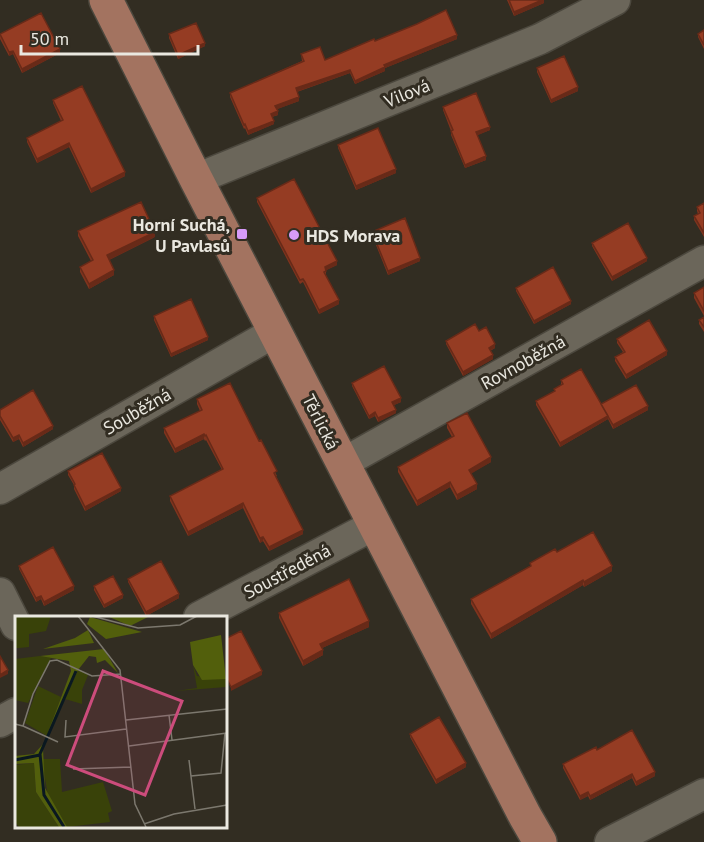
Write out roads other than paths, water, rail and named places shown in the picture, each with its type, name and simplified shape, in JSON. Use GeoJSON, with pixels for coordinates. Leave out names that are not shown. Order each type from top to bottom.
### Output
{"type":"FeatureCollection","features":[{"type":"Feature","properties":{"kind":"main road","name":"Těrlická"},"geometry":{"type":"LineString","coordinates":[[106,0],[342,463],[540,842]]}},
{"type":"Feature","properties":{"kind":"street","name":"Vilová"},"geometry":{"type":"LineString","coordinates":[[196,179],[540,39],[615,0]]}},
{"type":"Feature","properties":{"kind":"street","name":"Rovnoběžná"},"geometry":{"type":"LineString","coordinates":[[342,463],[704,261]]}},
{"type":"Feature","properties":{"kind":"street","name":"Souběžná"},"geometry":{"type":"LineString","coordinates":[[0,489],[275,332]]}},
{"type":"Feature","properties":{"kind":"street","name":"Soustředěná"},"geometry":{"type":"LineString","coordinates":[[201,616],[374,525]]}},
{"type":"Feature","properties":{"kind":"street"},"geometry":{"type":"LineString","coordinates":[[0,593],[15,623]]}},
{"type":"Feature","properties":{"kind":"street"},"geometry":{"type":"LineString","coordinates":[[0,722],[15,714]]}},
{"type":"Feature","properties":{"kind":"street"},"geometry":{"type":"LineString","coordinates":[[610,842],[704,794]]}},
{"type":"Feature","properties":{"kind":"place","name":"Horní Suchá, U Pavlasů"},"geometry":{"type":"Point","coordinates":[242,234]}},
{"type":"Feature","properties":{"kind":"place","name":"HDS Morava"},"geometry":{"type":"Point","coordinates":[294,235]}}]}
